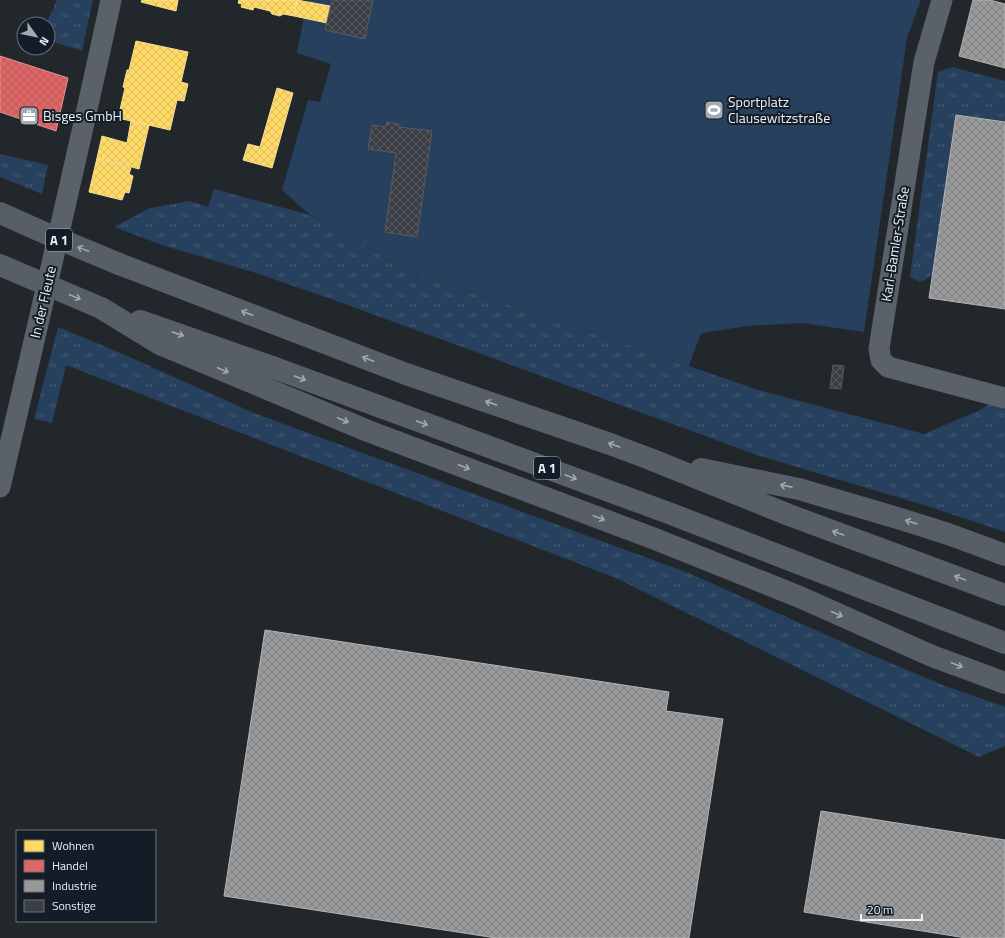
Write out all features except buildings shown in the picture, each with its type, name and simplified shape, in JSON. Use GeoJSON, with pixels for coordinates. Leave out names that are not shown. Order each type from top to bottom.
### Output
{"type":"FeatureCollection","features":[{"type":"Feature","properties":{"kind":"highway","name":"A 1"},"geometry":{"type":"LineString","coordinates":[[0,213],[119,264],[406,374],[602,441],[789,515],[1001,593]]}},
{"type":"Feature","properties":{"kind":"highway","name":"A 1"},"geometry":{"type":"LineString","coordinates":[[0,265],[101,308],[272,368],[666,512],[997,640]]}},
{"type":"Feature","properties":{"kind":"highway"},"geometry":{"type":"LineString","coordinates":[[101,308],[160,344],[368,431],[663,542],[802,598],[932,656],[1005,683]]}},
{"type":"Feature","properties":{"kind":"highway","name":"A 1"},"geometry":{"type":"LineString","coordinates":[[650,459],[799,489],[948,534],[1003,554]]}},
{"type":"Feature","properties":{"kind":"street","name":"In der Fleute"},"geometry":{"type":"LineString","coordinates":[[0,487],[111,0]]}},
{"type":"Feature","properties":{"kind":"street","name":"Karl-Bamler-Straße"},"geometry":{"type":"LineString","coordinates":[[942,0],[924,62],[879,349],[881,360],[888,367],[1005,398]]}},
{"type":"Feature","properties":{"kind":"green space"},"geometry":{"type":"Polygon","coordinates":[[[57,0],[93,0],[82,51],[56,43],[56,16],[50,16],[57,0]]]}},
{"type":"Feature","properties":{"kind":"green space"},"geometry":{"type":"Polygon","coordinates":[[[307,0],[921,0],[907,38],[864,332],[802,323],[748,326],[701,333],[689,366],[407,270],[310,215],[282,190],[308,100],[320,102],[331,64],[297,53],[307,0]]]}},
{"type":"Feature","properties":{"kind":"green space"},"geometry":{"type":"Polygon","coordinates":[[[952,67],[1005,81],[1005,122],[956,115],[932,275],[920,282],[910,277],[938,72],[952,67]]]}},
{"type":"Feature","properties":{"kind":"green space"},"geometry":{"type":"Polygon","coordinates":[[[0,154],[48,165],[42,194],[0,177],[0,154]]]}},
{"type":"Feature","properties":{"kind":"green space"},"geometry":{"type":"Polygon","coordinates":[[[214,189],[310,215],[407,270],[758,390],[924,434],[980,410],[991,403],[1005,409],[1005,532],[927,506],[757,455],[334,300],[259,274],[162,245],[114,227],[150,208],[190,201],[208,207],[214,189]]]}},
{"type":"Feature","properties":{"kind":"green space"},"geometry":{"type":"Polygon","coordinates":[[[58,327],[116,351],[254,413],[691,574],[869,654],[943,685],[1005,707],[1005,746],[979,757],[618,579],[66,365],[52,423],[34,419],[58,327]]]}},
{"type":"Feature","properties":{"kind":"place","name":"Sportplatz Clausewitzstraße"},"geometry":{"type":"Point","coordinates":[714,110]}},
{"type":"Feature","properties":{"kind":"place","name":"Bisges GmbH"},"geometry":{"type":"Point","coordinates":[29,116]}}]}
